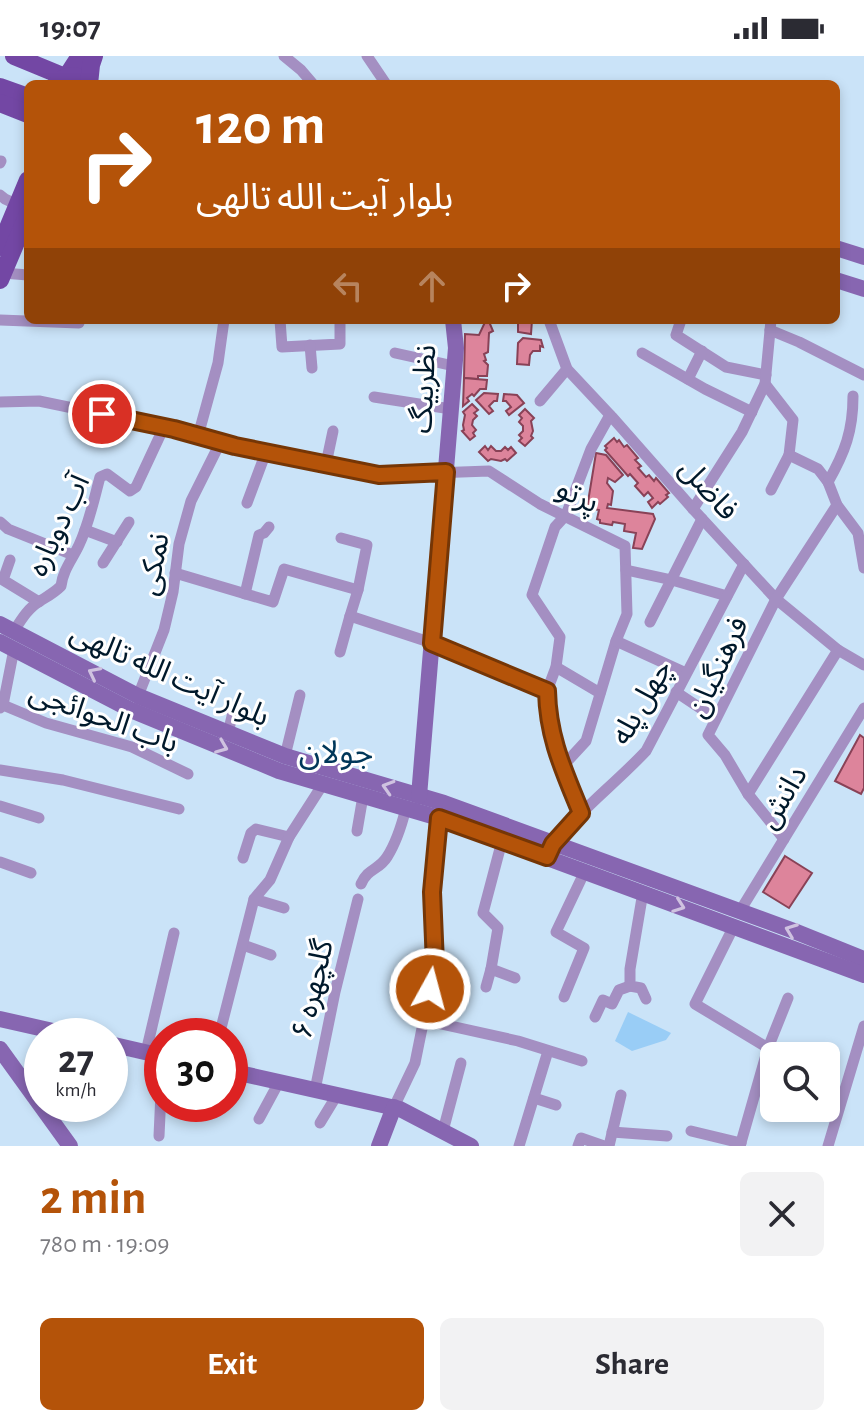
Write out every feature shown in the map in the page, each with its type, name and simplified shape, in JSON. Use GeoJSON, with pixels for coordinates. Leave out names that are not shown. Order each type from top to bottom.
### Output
{"type":"FeatureCollection","features":[{"type":"Feature","properties":{"kind":"main road"},"geometry":{"type":"LineString","coordinates":[[63,79],[80,56]]}},
{"type":"Feature","properties":{"kind":"main road"},"geometry":{"type":"LineString","coordinates":[[89,80],[94,56]]}},
{"type":"Feature","properties":{"kind":"main road"},"geometry":{"type":"LineString","coordinates":[[21,57],[63,79],[83,80]]}},
{"type":"Feature","properties":{"kind":"main road"},"geometry":{"type":"LineString","coordinates":[[0,87],[24,96]]}},
{"type":"Feature","properties":{"kind":"main road"},"geometry":{"type":"LineString","coordinates":[[0,103],[24,112]]}},
{"type":"Feature","properties":{"kind":"main road"},"geometry":{"type":"LineString","coordinates":[[0,247],[23,210]]}},
{"type":"Feature","properties":{"kind":"main road"},"geometry":{"type":"LineString","coordinates":[[2,277],[23,210]]}},
{"type":"Feature","properties":{"kind":"main road"},"geometry":{"type":"LineString","coordinates":[[840,249],[864,257]]}},
{"type":"Feature","properties":{"kind":"main road"},"geometry":{"type":"LineString","coordinates":[[840,281],[864,289]]}},
{"type":"Feature","properties":{"kind":"main road","name":"نظربیگ"},"geometry":{"type":"LineString","coordinates":[[419,796],[456,348],[453,324]]}},
{"type":"Feature","properties":{"kind":"main road"},"geometry":{"type":"LineString","coordinates":[[7,627],[7,646]]}},
{"type":"Feature","properties":{"kind":"main road","name":"بلوار آیت الله تالهی"},"geometry":{"type":"LineString","coordinates":[[7,627],[138,696],[228,733],[323,784],[439,818],[502,841],[550,850],[585,871],[643,892],[864,959]]}},
{"type":"Feature","properties":{"kind":"main road","name":"بلوار آیت الله تالهی"},"geometry":{"type":"LineString","coordinates":[[7,646],[131,710],[282,763],[444,803],[550,850],[737,919],[864,975]]}},
{"type":"Feature","properties":{"kind":"main road"},"geometry":{"type":"LineString","coordinates":[[0,1019],[24,1024]]}},
{"type":"Feature","properties":{"kind":"main road"},"geometry":{"type":"LineString","coordinates":[[0,1049],[70,1146]]}},
{"type":"Feature","properties":{"kind":"main road"},"geometry":{"type":"LineString","coordinates":[[248,1075],[394,1107],[471,1146]]}},
{"type":"Feature","properties":{"kind":"main road"},"geometry":{"type":"LineString","coordinates":[[379,1146],[394,1107]]}},
{"type":"Feature","properties":{"kind":"street"},"geometry":{"type":"LineString","coordinates":[[284,56],[310,80]]}},
{"type":"Feature","properties":{"kind":"street"},"geometry":{"type":"LineString","coordinates":[[367,56],[383,80]]}},
{"type":"Feature","properties":{"kind":"street"},"geometry":{"type":"LineString","coordinates":[[0,195],[23,210]]}},
{"type":"Feature","properties":{"kind":"street"},"geometry":{"type":"LineString","coordinates":[[2,277],[24,275]]}},
{"type":"Feature","properties":{"kind":"street"},"geometry":{"type":"LineString","coordinates":[[0,320],[24,317]]}},
{"type":"Feature","properties":{"kind":"street"},"geometry":{"type":"LineString","coordinates":[[198,436],[214,377],[223,324]]}},
{"type":"Feature","properties":{"kind":"street"},"geometry":{"type":"LineString","coordinates":[[280,324],[282,347],[340,344],[340,324]]}},
{"type":"Feature","properties":{"kind":"street","name":"فاضل"},"geometry":{"type":"LineString","coordinates":[[550,324],[567,369],[702,519],[776,599],[838,650],[864,665]]}},
{"type":"Feature","properties":{"kind":"street"},"geometry":{"type":"LineString","coordinates":[[680,324],[676,335],[726,367],[766,380],[793,420],[789,455],[771,490]]}},
{"type":"Feature","properties":{"kind":"street"},"geometry":{"type":"LineString","coordinates":[[693,509],[742,432],[766,380],[770,325],[864,375]]}},
{"type":"Feature","properties":{"kind":"street"},"geometry":{"type":"LineString","coordinates":[[310,345],[312,368]]}},
{"type":"Feature","properties":{"kind":"street"},"geometry":{"type":"LineString","coordinates":[[688,379],[702,351]]}},
{"type":"Feature","properties":{"kind":"street"},"geometry":{"type":"LineString","coordinates":[[395,353],[454,366]]}},
{"type":"Feature","properties":{"kind":"street"},"geometry":{"type":"LineString","coordinates":[[642,353],[752,412]]}},
{"type":"Feature","properties":{"kind":"street"},"geometry":{"type":"LineString","coordinates":[[540,401],[567,369]]}},
{"type":"Feature","properties":{"kind":"street"},"geometry":{"type":"LineString","coordinates":[[828,482],[849,438],[853,396]]}},
{"type":"Feature","properties":{"kind":"street"},"geometry":{"type":"LineString","coordinates":[[374,397],[451,409]]}},
{"type":"Feature","properties":{"kind":"street","name":"پرتو"},"geometry":{"type":"LineString","coordinates":[[0,402],[39,401],[164,427],[220,443],[379,475],[489,471],[540,504],[625,546],[627,614],[616,641]]}},
{"type":"Feature","properties":{"kind":"street"},"geometry":{"type":"LineString","coordinates":[[581,813],[554,747],[547,712],[547,691],[556,667],[560,637],[532,595],[555,527],[566,515],[591,449],[610,415]]}},
{"type":"Feature","properties":{"kind":"street","name":"آب دوباره"},"geometry":{"type":"LineString","coordinates":[[7,627],[61,586],[63,575],[85,530],[100,477],[107,474],[130,491],[136,487],[164,427]]}},
{"type":"Feature","properties":{"kind":"street"},"geometry":{"type":"LineString","coordinates":[[326,464],[333,431]]}},
{"type":"Feature","properties":{"kind":"street","name":"نمکی"},"geometry":{"type":"LineString","coordinates":[[138,696],[164,630],[179,544],[191,501],[220,443]]}},
{"type":"Feature","properties":{"kind":"street"},"geometry":{"type":"LineString","coordinates":[[247,503],[266,452]]}},
{"type":"Feature","properties":{"kind":"street"},"geometry":{"type":"LineString","coordinates":[[789,455],[818,469],[828,482],[837,505],[861,534],[864,568]]}},
{"type":"Feature","properties":{"kind":"street","name":"فرهنگیان"},"geometry":{"type":"LineString","coordinates":[[748,794],[725,755],[708,735],[776,599],[837,505]]}},
{"type":"Feature","properties":{"kind":"street"},"geometry":{"type":"LineString","coordinates":[[650,622],[702,519]]}},
{"type":"Feature","properties":{"kind":"street"},"geometry":{"type":"LineString","coordinates":[[0,522],[8,529],[73,555]]}},
{"type":"Feature","properties":{"kind":"street"},"geometry":{"type":"LineString","coordinates":[[103,563],[129,522]]}},
{"type":"Feature","properties":{"kind":"street"},"geometry":{"type":"LineString","coordinates":[[245,594],[259,535],[269,527]]}},
{"type":"Feature","properties":{"kind":"street"},"geometry":{"type":"LineString","coordinates":[[85,530],[117,542]]}},
{"type":"Feature","properties":{"kind":"street"},"geometry":{"type":"LineString","coordinates":[[340,652],[367,545],[341,538]]}},
{"type":"Feature","properties":{"kind":"street"},"geometry":{"type":"LineString","coordinates":[[10,560],[3,580],[39,602]]}},
{"type":"Feature","properties":{"kind":"street","name":"چهل پله"},"geometry":{"type":"LineString","coordinates":[[550,850],[581,813],[646,751],[744,564]]}},
{"type":"Feature","properties":{"kind":"street"},"geometry":{"type":"LineString","coordinates":[[175,573],[273,602],[284,569],[358,590]]}},
{"type":"Feature","properties":{"kind":"street"},"geometry":{"type":"LineString","coordinates":[[626,570],[727,596]]}},
{"type":"Feature","properties":{"kind":"street"},"geometry":{"type":"LineString","coordinates":[[350,616],[432,643],[547,691]]}},
{"type":"Feature","properties":{"kind":"street"},"geometry":{"type":"LineString","coordinates":[[562,767],[586,741],[616,641],[686,673]]}},
{"type":"Feature","properties":{"kind":"street"},"geometry":{"type":"LineString","coordinates":[[2,706],[7,646]]}},
{"type":"Feature","properties":{"kind":"street"},"geometry":{"type":"LineString","coordinates":[[784,839],[748,794],[838,650]]}},
{"type":"Feature","properties":{"kind":"street"},"geometry":{"type":"LineString","coordinates":[[556,667],[600,693]]}},
{"type":"Feature","properties":{"kind":"street"},"geometry":{"type":"LineString","coordinates":[[676,692],[715,718]]}},
{"type":"Feature","properties":{"kind":"street"},"geometry":{"type":"LineString","coordinates":[[282,763],[300,695]]}},
{"type":"Feature","properties":{"kind":"street","name":"باب الحوائجی"},"geometry":{"type":"LineString","coordinates":[[2,706],[46,723],[132,747],[188,774]]}},
{"type":"Feature","properties":{"kind":"street"},"geometry":{"type":"LineString","coordinates":[[228,733],[234,708]]}},
{"type":"Feature","properties":{"kind":"street","name":"دانش"},"geometry":{"type":"LineString","coordinates":[[760,1043],[695,1004],[737,919],[864,708]]}},
{"type":"Feature","properties":{"kind":"street"},"geometry":{"type":"LineString","coordinates":[[0,770],[63,780],[179,809]]}},
{"type":"Feature","properties":{"kind":"street"},"geometry":{"type":"LineString","coordinates":[[224,1018],[254,899],[270,880],[289,837],[323,784]]}},
{"type":"Feature","properties":{"kind":"street"},"geometry":{"type":"LineString","coordinates":[[357,831],[363,796]]}},
{"type":"Feature","properties":{"kind":"street"},"geometry":{"type":"LineString","coordinates":[[0,806],[39,818]]}},
{"type":"Feature","properties":{"kind":"street"},"geometry":{"type":"LineString","coordinates":[[361,884],[365,874],[388,856],[406,808]]}},
{"type":"Feature","properties":{"kind":"street"},"geometry":{"type":"LineString","coordinates":[[394,1107],[415,1063],[435,964],[432,892],[439,818]]}},
{"type":"Feature","properties":{"kind":"street"},"geometry":{"type":"LineString","coordinates":[[243,858],[251,833],[256,829],[289,837]]}},
{"type":"Feature","properties":{"kind":"street"},"geometry":{"type":"LineString","coordinates":[[486,987],[498,928],[483,913],[502,841]]}},
{"type":"Feature","properties":{"kind":"street"},"geometry":{"type":"LineString","coordinates":[[0,862],[31,873]]}},
{"type":"Feature","properties":{"kind":"street"},"geometry":{"type":"LineString","coordinates":[[564,997],[584,948],[556,932],[585,871]]}},
{"type":"Feature","properties":{"kind":"street"},"geometry":{"type":"LineString","coordinates":[[630,986],[643,892]]}},
{"type":"Feature","properties":{"kind":"street"},"geometry":{"type":"LineString","coordinates":[[254,899],[284,908]]}},
{"type":"Feature","properties":{"kind":"street","name":"گلچهره ۶"},"geometry":{"type":"LineString","coordinates":[[315,1090],[358,899]]}},
{"type":"Feature","properties":{"kind":"street"},"geometry":{"type":"LineString","coordinates":[[160,1018],[174,933]]}},
{"type":"Feature","properties":{"kind":"street"},"geometry":{"type":"LineString","coordinates":[[243,945],[271,955]]}},
{"type":"Feature","properties":{"kind":"street"},"geometry":{"type":"LineString","coordinates":[[491,969],[515,978]]}},
{"type":"Feature","properties":{"kind":"street"},"geometry":{"type":"LineString","coordinates":[[595,1017],[603,1000],[612,1004],[619,990],[630,986],[641,988],[646,999]]}},
{"type":"Feature","properties":{"kind":"street"},"geometry":{"type":"LineString","coordinates":[[770,1042],[788,998]]}},
{"type":"Feature","properties":{"kind":"street"},"geometry":{"type":"LineString","coordinates":[[423,1020],[518,1041],[582,1061]]}},
{"type":"Feature","properties":{"kind":"street"},"geometry":{"type":"LineString","coordinates":[[828,1146],[864,1026]]}},
{"type":"Feature","properties":{"kind":"street"},"geometry":{"type":"LineString","coordinates":[[519,1146],[548,1051]]}},
{"type":"Feature","properties":{"kind":"street"},"geometry":{"type":"LineString","coordinates":[[443,1131],[461,1063]]}},
{"type":"Feature","properties":{"kind":"street"},"geometry":{"type":"LineString","coordinates":[[691,1131],[741,1144],[760,1076]]}},
{"type":"Feature","properties":{"kind":"street"},"geometry":{"type":"LineString","coordinates":[[259,1119],[279,1082]]}},
{"type":"Feature","properties":{"kind":"street"},"geometry":{"type":"LineString","coordinates":[[320,1123],[337,1095]]}},
{"type":"Feature","properties":{"kind":"street"},"geometry":{"type":"LineString","coordinates":[[578,1146],[581,1138],[607,1146],[621,1095]]}},
{"type":"Feature","properties":{"kind":"street"},"geometry":{"type":"LineString","coordinates":[[534,1098],[556,1105]]}},
{"type":"Feature","properties":{"kind":"street"},"geometry":{"type":"LineString","coordinates":[[159,1136],[160,1122]]}},
{"type":"Feature","properties":{"kind":"street"},"geometry":{"type":"LineString","coordinates":[[612,1132],[667,1136]]}},
{"type":"Feature","properties":{"kind":"shaded area"},"geometry":{"type":"Polygon","coordinates":[[[628,1012],[671,1033],[666,1040],[632,1051],[615,1041],[628,1012]]]}},
{"type":"Feature","properties":{"kind":"building"},"geometry":{"type":"Polygon","coordinates":[[[484,324],[490,324],[493,331],[489,333],[488,352],[484,354],[488,365],[487,376],[464,378],[465,334],[479,335],[484,324]]]}},
{"type":"Feature","properties":{"kind":"building"},"geometry":{"type":"Polygon","coordinates":[[[518,324],[532,324],[531,334],[518,332],[518,324]]]}},
{"type":"Feature","properties":{"kind":"building"},"geometry":{"type":"Polygon","coordinates":[[[523,338],[541,340],[543,347],[540,346],[540,351],[533,351],[529,365],[517,364],[518,343],[523,338]]]}},
{"type":"Feature","properties":{"kind":"building"},"geometry":{"type":"Polygon","coordinates":[[[464,378],[487,380],[486,389],[480,389],[474,396],[472,394],[463,406],[464,378]]]}},
{"type":"Feature","properties":{"kind":"building"},"geometry":{"type":"Polygon","coordinates":[[[484,393],[498,394],[497,401],[489,406],[493,411],[489,414],[476,400],[484,393]]]}},
{"type":"Feature","properties":{"kind":"building"},"geometry":{"type":"Polygon","coordinates":[[[504,394],[517,395],[524,403],[509,415],[506,411],[511,407],[503,401],[504,394]]]}},
{"type":"Feature","properties":{"kind":"building"},"geometry":{"type":"Polygon","coordinates":[[[472,404],[478,410],[474,413],[477,416],[472,425],[476,430],[473,433],[475,436],[470,440],[462,431],[463,412],[472,404]]]}},
{"type":"Feature","properties":{"kind":"building"},"geometry":{"type":"Polygon","coordinates":[[[525,409],[534,418],[531,421],[533,438],[525,446],[519,441],[523,426],[519,415],[525,409]]]}},
{"type":"Feature","properties":{"kind":"building"},"geometry":{"type":"Polygon","coordinates":[[[614,438],[624,447],[627,445],[638,458],[635,460],[641,466],[638,468],[646,477],[649,475],[654,481],[656,478],[669,493],[660,504],[658,502],[652,508],[648,502],[653,498],[648,492],[644,496],[635,486],[638,483],[605,450],[614,438]]]}},
{"type":"Feature","properties":{"kind":"building"},"geometry":{"type":"Polygon","coordinates":[[[485,446],[488,450],[491,446],[496,451],[511,447],[516,453],[507,461],[488,461],[479,452],[485,446]]]}},
{"type":"Feature","properties":{"kind":"building"},"geometry":{"type":"Polygon","coordinates":[[[596,453],[606,455],[623,475],[615,482],[608,478],[607,483],[613,491],[611,505],[608,504],[607,508],[653,514],[655,519],[642,549],[633,548],[636,533],[624,531],[625,524],[600,523],[597,519],[599,510],[587,508],[596,453]]]}},
{"type":"Feature","properties":{"kind":"building"},"geometry":{"type":"Polygon","coordinates":[[[860,735],[864,738],[864,788],[861,794],[835,781],[860,735]]]}},
{"type":"Feature","properties":{"kind":"building"},"geometry":{"type":"Polygon","coordinates":[[[785,856],[812,873],[789,908],[763,892],[785,856]]]}},
{"type":"Feature","properties":{"kind":"district","name":"جولان"},"geometry":{"type":"Point","coordinates":[336,752]}},
{"type":"Feature","properties":{"kind":"route"},"geometry":{"type":"LineString","coordinates":[[102,414],[174,429],[220,443],[379,475],[446,472],[432,643],[547,691],[547,712],[554,747],[581,813],[563,831],[547,857],[439,818],[432,892],[435,964],[430,989]]}}]}
